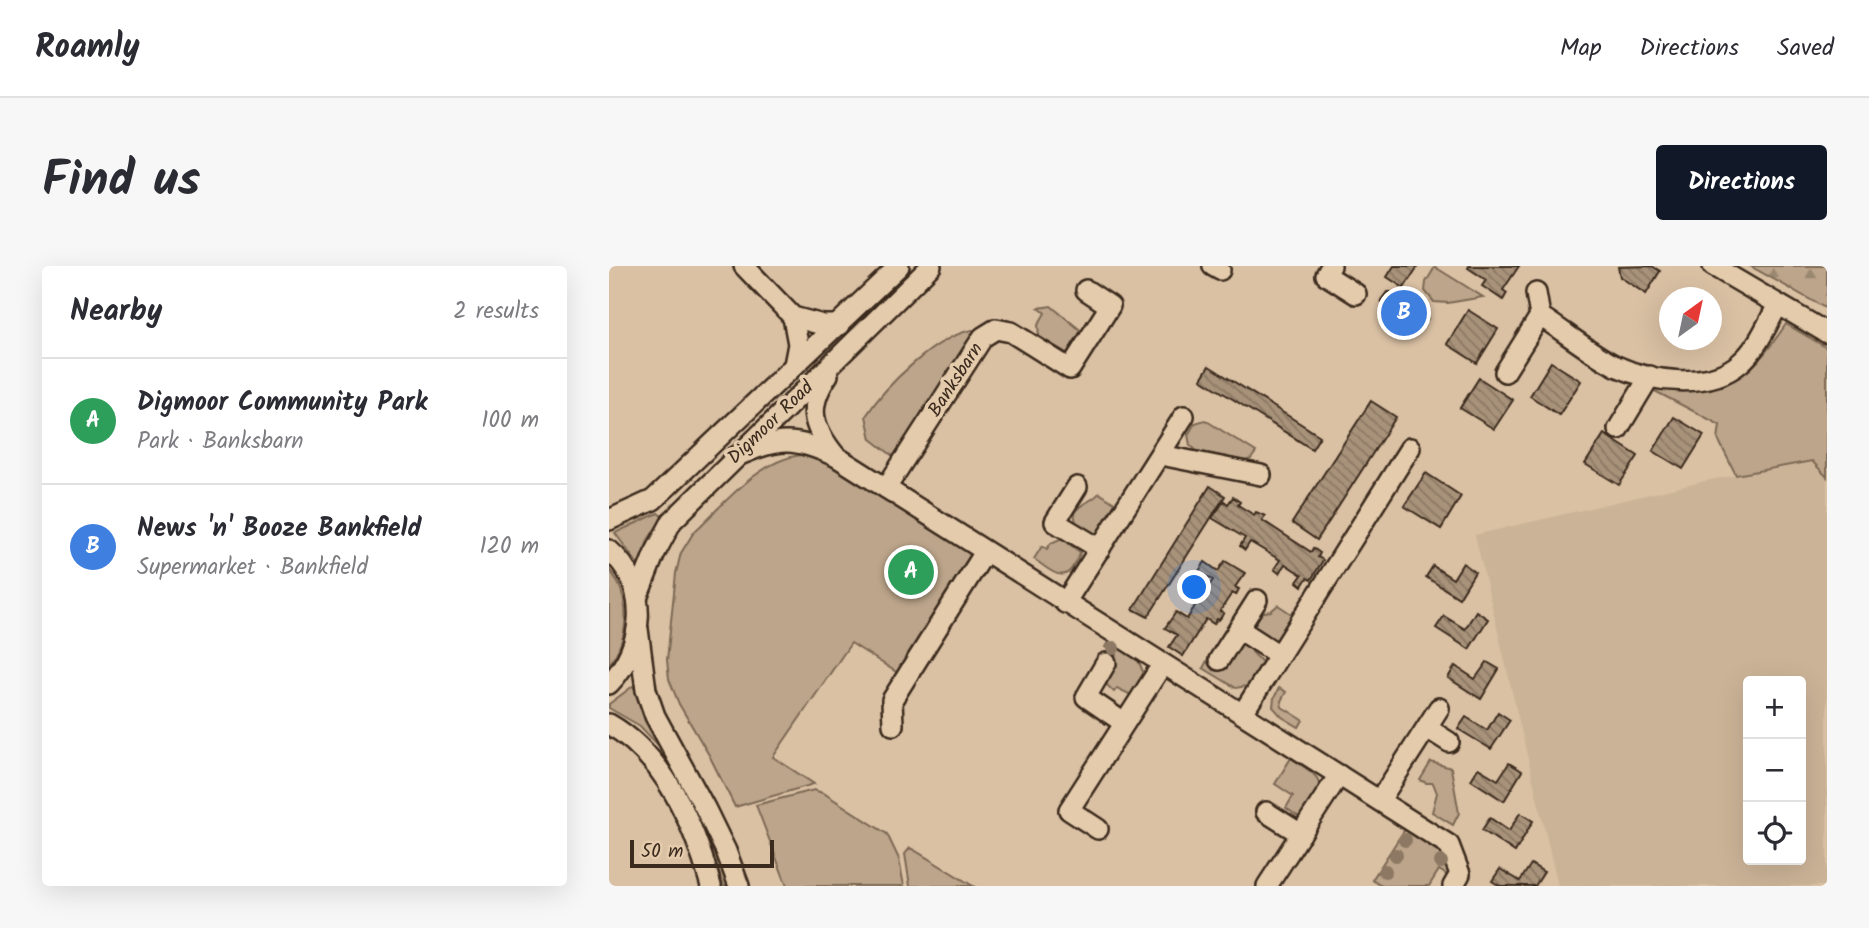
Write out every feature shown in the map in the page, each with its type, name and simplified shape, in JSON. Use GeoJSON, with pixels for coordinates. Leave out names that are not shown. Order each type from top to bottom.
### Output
{"type":"FeatureCollection","features":[{"type":"Feature","properties":{"kind":"street"},"geometry":{"type":"LineString","coordinates":[[744,266],[793,317],[823,325],[839,325]]}},
{"type":"Feature","properties":{"kind":"street","name":"Digmoor Road"},"geometry":{"type":"LineString","coordinates":[[609,520],[653,500],[899,266]]}},
{"type":"Feature","properties":{"kind":"street","name":"Digmoor Road"},"geometry":{"type":"LineString","coordinates":[[637,598],[654,555],[672,521],[931,266]]}},
{"type":"Feature","properties":{"kind":"street"},"geometry":{"type":"LineString","coordinates":[[1331,266],[1326,275],[1356,294]]}},
{"type":"Feature","properties":{"kind":"street"},"geometry":{"type":"LineString","coordinates":[[1713,266],[1827,333]]}},
{"type":"Feature","properties":{"kind":"street","name":"Banksbarn"},"geometry":{"type":"LineString","coordinates":[[886,488],[983,337],[996,329],[1011,332],[1070,369],[1110,306],[1086,290]]}},
{"type":"Feature","properties":{"kind":"street"},"geometry":{"type":"LineString","coordinates":[[1505,372],[1540,316],[1536,293]]}},
{"type":"Feature","properties":{"kind":"street"},"geometry":{"type":"LineString","coordinates":[[1540,316],[1616,366],[1668,380],[1696,380],[1720,374],[1739,364],[1755,348],[1778,305]]}},
{"type":"Feature","properties":{"kind":"street"},"geometry":{"type":"LineString","coordinates":[[793,317],[798,344],[795,365]]}},
{"type":"Feature","properties":{"kind":"street"},"geometry":{"type":"LineString","coordinates":[[837,457],[817,431],[813,420],[817,390],[839,358]]}},
{"type":"Feature","properties":{"kind":"street"},"geometry":{"type":"LineString","coordinates":[[1618,429],[1650,376]]}},
{"type":"Feature","properties":{"kind":"street"},"geometry":{"type":"LineString","coordinates":[[1065,603],[1184,416]]}},
{"type":"Feature","properties":{"kind":"street"},"geometry":{"type":"LineString","coordinates":[[735,457],[769,442],[794,442],[817,447],[837,457],[1449,845],[1460,874],[1453,886]]}},
{"type":"Feature","properties":{"kind":"street"},"geometry":{"type":"LineString","coordinates":[[1243,713],[1410,448]]}},
{"type":"Feature","properties":{"kind":"street"},"geometry":{"type":"LineString","coordinates":[[1161,455],[1261,475]]}},
{"type":"Feature","properties":{"kind":"street"},"geometry":{"type":"LineString","coordinates":[[1077,487],[1055,522],[1100,550]]}},
{"type":"Feature","properties":{"kind":"street"},"geometry":{"type":"LineString","coordinates":[[609,550],[629,576],[637,598],[646,690],[655,716],[705,808],[739,886]]}},
{"type":"Feature","properties":{"kind":"street"},"geometry":{"type":"LineString","coordinates":[[893,725],[892,700],[985,552]]}},
{"type":"Feature","properties":{"kind":"street"},"geometry":{"type":"LineString","coordinates":[[1219,660],[1257,600]]}},
{"type":"Feature","properties":{"kind":"street"},"geometry":{"type":"LineString","coordinates":[[609,684],[629,658],[638,629]]}},
{"type":"Feature","properties":{"kind":"street"},"geometry":{"type":"LineString","coordinates":[[1239,629],[1279,655]]}},
{"type":"Feature","properties":{"kind":"street"},"geometry":{"type":"LineString","coordinates":[[1106,663],[1086,697],[1124,723]]}},
{"type":"Feature","properties":{"kind":"street"},"geometry":{"type":"LineString","coordinates":[[1098,829],[1069,810],[1162,665]]}},
{"type":"Feature","properties":{"kind":"street"},"geometry":{"type":"LineString","coordinates":[[1380,800],[1439,708]]}},
{"type":"Feature","properties":{"kind":"street"},"geometry":{"type":"LineString","coordinates":[[609,724],[627,734],[661,771],[703,859],[711,886]]}},
{"type":"Feature","properties":{"kind":"street"},"geometry":{"type":"LineString","coordinates":[[1427,728],[1449,742]]}},
{"type":"Feature","properties":{"kind":"street"},"geometry":{"type":"LineString","coordinates":[[1267,886],[1339,775]]}},
{"type":"Feature","properties":{"kind":"street"},"geometry":{"type":"LineString","coordinates":[[1266,812],[1301,834]]}},
{"type":"Feature","properties":{"kind":"shaded area"},"geometry":{"type":"Polygon","coordinates":[[[1812,461],[1827,477],[1827,886],[1558,886],[1475,535],[1710,480],[1812,461]]]}},
{"type":"Feature","properties":{"kind":"green space"},"geometry":{"type":"Polygon","coordinates":[[[1750,266],[1827,266],[1827,309],[1750,266]]]}},
{"type":"Feature","properties":{"kind":"green space"},"geometry":{"type":"Polygon","coordinates":[[[1435,267],[1483,297],[1448,303],[1434,302],[1425,291],[1426,282],[1435,267]]]}},
{"type":"Feature","properties":{"kind":"green space"},"geometry":{"type":"Polygon","coordinates":[[[1051,306],[1085,334],[1071,352],[1067,353],[1039,337],[1038,325],[1045,313],[1039,308],[1051,306]]]}},
{"type":"Feature","properties":{"kind":"green space"},"geometry":{"type":"Polygon","coordinates":[[[1786,324],[1827,348],[1827,477],[1812,461],[1736,475],[1718,439],[1720,425],[1651,389],[1698,388],[1730,381],[1744,374],[1757,362],[1786,324]]]}},
{"type":"Feature","properties":{"kind":"green space"},"geometry":{"type":"Polygon","coordinates":[[[973,330],[981,335],[898,460],[871,439],[866,416],[899,377],[928,351],[959,334],[973,330]]]}},
{"type":"Feature","properties":{"kind":"green space"},"geometry":{"type":"Polygon","coordinates":[[[1205,420],[1256,452],[1251,459],[1245,461],[1197,451],[1190,445],[1188,435],[1195,423],[1205,420]]]}},
{"type":"Feature","properties":{"kind":"green space"},"geometry":{"type":"Polygon","coordinates":[[[801,455],[825,460],[969,551],[971,559],[901,675],[851,643],[773,757],[814,784],[735,807],[679,704],[669,679],[667,660],[676,573],[681,553],[694,532],[730,497],[771,465],[801,455]]]}},
{"type":"Feature","properties":{"kind":"green space"},"geometry":{"type":"Polygon","coordinates":[[[1099,493],[1116,504],[1096,536],[1077,527],[1074,513],[1099,493]]]}},
{"type":"Feature","properties":{"kind":"green space"},"geometry":{"type":"Polygon","coordinates":[[[658,513],[663,517],[648,540],[640,567],[615,533],[658,513]]]}},
{"type":"Feature","properties":{"kind":"green space"},"geometry":{"type":"Polygon","coordinates":[[[1062,538],[1080,552],[1068,573],[1059,574],[1034,559],[1042,546],[1047,549],[1051,543],[1062,538]]]}},
{"type":"Feature","properties":{"kind":"green space"},"geometry":{"type":"Polygon","coordinates":[[[609,569],[622,592],[625,617],[621,642],[609,665],[609,569]]]}},
{"type":"Feature","properties":{"kind":"green space"},"geometry":{"type":"Polygon","coordinates":[[[1278,605],[1293,615],[1276,642],[1252,624],[1259,613],[1271,611],[1278,605]]]}},
{"type":"Feature","properties":{"kind":"green space"},"geometry":{"type":"Polygon","coordinates":[[[1108,642],[1138,660],[1144,674],[1131,695],[1117,688],[1114,692],[1104,682],[1104,673],[1116,655],[1105,647],[1108,642]]]}},
{"type":"Feature","properties":{"kind":"green space"},"geometry":{"type":"Polygon","coordinates":[[[1240,643],[1253,649],[1252,652],[1264,664],[1251,685],[1236,688],[1203,668],[1207,661],[1219,668],[1240,643]]]}},
{"type":"Feature","properties":{"kind":"green space"},"geometry":{"type":"Polygon","coordinates":[[[633,686],[705,824],[729,886],[724,886],[701,824],[659,746],[640,726],[609,708],[609,704],[633,686]]]}},
{"type":"Feature","properties":{"kind":"green space"},"geometry":{"type":"Polygon","coordinates":[[[1279,688],[1286,692],[1281,701],[1282,707],[1303,720],[1299,727],[1282,717],[1273,707],[1279,688]]]}},
{"type":"Feature","properties":{"kind":"green space"},"geometry":{"type":"Polygon","coordinates":[[[1291,758],[1311,772],[1319,782],[1303,816],[1299,817],[1286,808],[1293,796],[1275,784],[1291,758]]]}},
{"type":"Feature","properties":{"kind":"green space"},"geometry":{"type":"Polygon","coordinates":[[[1431,762],[1451,768],[1459,813],[1453,825],[1432,812],[1437,793],[1433,783],[1420,780],[1431,762]]]}},
{"type":"Feature","properties":{"kind":"green space"},"geometry":{"type":"Polygon","coordinates":[[[814,790],[825,794],[887,834],[899,859],[904,886],[787,886],[756,805],[814,790]]]}},
{"type":"Feature","properties":{"kind":"green space"},"geometry":{"type":"Polygon","coordinates":[[[1405,829],[1447,857],[1453,879],[1439,870],[1429,886],[1382,886],[1372,880],[1405,829]]]}},
{"type":"Feature","properties":{"kind":"green space"},"geometry":{"type":"Polygon","coordinates":[[[910,848],[973,886],[910,886],[905,854],[910,848]]]}},
{"type":"Feature","properties":{"kind":"building"},"geometry":{"type":"Polygon","coordinates":[[[1394,266],[1418,266],[1404,288],[1387,277],[1394,266]]]}},
{"type":"Feature","properties":{"kind":"building"},"geometry":{"type":"Polygon","coordinates":[[[1519,266],[1503,290],[1507,293],[1503,300],[1482,286],[1486,280],[1468,268],[1519,266]]]}},
{"type":"Feature","properties":{"kind":"building"},"geometry":{"type":"Polygon","coordinates":[[[1652,266],[1660,271],[1646,294],[1620,277],[1618,267],[1652,266]]]}},
{"type":"Feature","properties":{"kind":"building"},"geometry":{"type":"Polygon","coordinates":[[[1387,292],[1397,292],[1403,302],[1411,302],[1415,311],[1423,311],[1428,319],[1422,327],[1415,327],[1409,335],[1398,335],[1393,326],[1384,325],[1380,316],[1386,310],[1381,300],[1387,292]]]}},
{"type":"Feature","properties":{"kind":"building"},"geometry":{"type":"Polygon","coordinates":[[[1468,310],[1498,329],[1477,363],[1447,344],[1468,310]]]}},
{"type":"Feature","properties":{"kind":"building"},"geometry":{"type":"Polygon","coordinates":[[[1551,362],[1581,381],[1559,415],[1530,396],[1551,362]]]}},
{"type":"Feature","properties":{"kind":"building"},"geometry":{"type":"Polygon","coordinates":[[[1209,366],[1320,436],[1312,449],[1201,379],[1209,366]]]}},
{"type":"Feature","properties":{"kind":"building"},"geometry":{"type":"Polygon","coordinates":[[[1479,378],[1513,400],[1494,429],[1460,408],[1479,378]]]}},
{"type":"Feature","properties":{"kind":"building"},"geometry":{"type":"Polygon","coordinates":[[[1371,401],[1396,417],[1317,540],[1292,523],[1371,401]]]}},
{"type":"Feature","properties":{"kind":"building"},"geometry":{"type":"Polygon","coordinates":[[[1674,417],[1704,435],[1683,469],[1653,451],[1674,417]]]}},
{"type":"Feature","properties":{"kind":"building"},"geometry":{"type":"Polygon","coordinates":[[[1604,434],[1638,456],[1619,485],[1585,464],[1604,434]]]}},
{"type":"Feature","properties":{"kind":"building"},"geometry":{"type":"Polygon","coordinates":[[[1426,473],[1461,496],[1441,529],[1404,506],[1426,473]]]}},
{"type":"Feature","properties":{"kind":"building"},"geometry":{"type":"Polygon","coordinates":[[[1210,486],[1225,496],[1148,617],[1133,609],[1210,486]]]}},
{"type":"Feature","properties":{"kind":"building"},"geometry":{"type":"Polygon","coordinates":[[[1233,497],[1240,502],[1238,505],[1254,515],[1256,512],[1265,516],[1262,520],[1311,552],[1313,548],[1320,553],[1318,557],[1323,560],[1311,580],[1307,578],[1302,586],[1297,582],[1302,575],[1285,564],[1279,573],[1274,569],[1280,560],[1250,542],[1245,550],[1240,546],[1245,538],[1212,518],[1224,501],[1228,504],[1233,497]]]}},
{"type":"Feature","properties":{"kind":"building"},"geometry":{"type":"Polygon","coordinates":[[[1225,561],[1245,573],[1235,587],[1239,589],[1236,595],[1232,593],[1220,611],[1224,613],[1219,620],[1214,624],[1206,619],[1183,656],[1169,647],[1177,635],[1165,628],[1176,612],[1187,619],[1196,604],[1186,597],[1192,587],[1203,594],[1213,580],[1199,571],[1205,562],[1218,571],[1225,561]]]}},
{"type":"Feature","properties":{"kind":"building"},"geometry":{"type":"Polygon","coordinates":[[[1463,563],[1475,572],[1459,598],[1426,577],[1433,566],[1453,579],[1463,563]]]}},
{"type":"Feature","properties":{"kind":"building"},"geometry":{"type":"Polygon","coordinates":[[[1476,611],[1488,619],[1469,649],[1436,628],[1444,616],[1465,629],[1476,611]]]}},
{"type":"Feature","properties":{"kind":"building"},"geometry":{"type":"Polygon","coordinates":[[[1487,662],[1499,669],[1481,699],[1448,678],[1455,666],[1475,679],[1487,662]]]}},
{"type":"Feature","properties":{"kind":"building"},"geometry":{"type":"Polygon","coordinates":[[[1498,712],[1510,720],[1491,749],[1458,729],[1466,717],[1487,730],[1498,712]]]}},
{"type":"Feature","properties":{"kind":"building"},"geometry":{"type":"Polygon","coordinates":[[[1509,763],[1522,771],[1504,801],[1471,780],[1478,768],[1498,780],[1509,763]]]}},
{"type":"Feature","properties":{"kind":"building"},"geometry":{"type":"Polygon","coordinates":[[[1520,813],[1533,821],[1515,852],[1482,830],[1490,818],[1509,831],[1520,813]]]}},
{"type":"Feature","properties":{"kind":"building"},"geometry":{"type":"Polygon","coordinates":[[[1531,864],[1544,872],[1535,886],[1500,886],[1492,881],[1500,869],[1520,881],[1531,864]]]}},
{"type":"Feature","properties":{"kind":"place","name":"News 'n' Booze Bankfield"},"geometry":{"type":"Point","coordinates":[1404,313]}},
{"type":"Feature","properties":{"kind":"place","name":"Digmoor Community Park"},"geometry":{"type":"Point","coordinates":[911,572]}}]}
